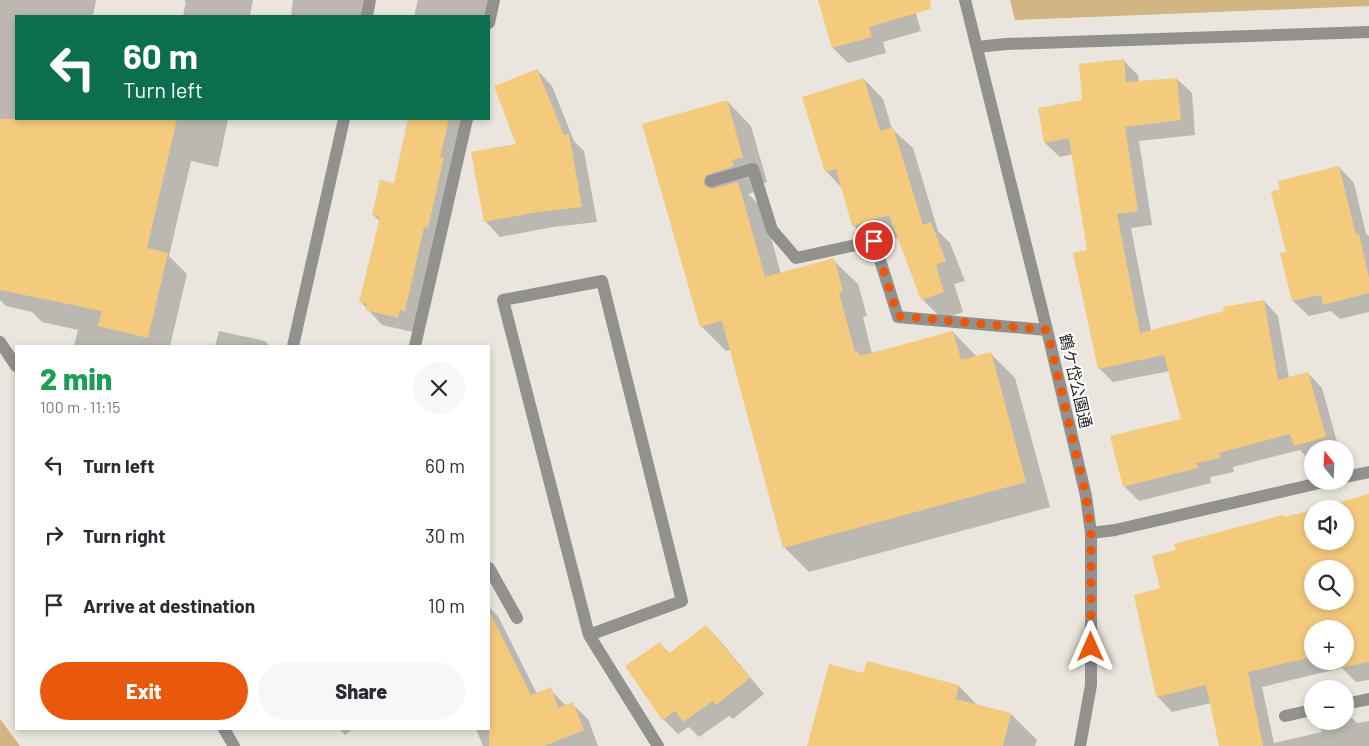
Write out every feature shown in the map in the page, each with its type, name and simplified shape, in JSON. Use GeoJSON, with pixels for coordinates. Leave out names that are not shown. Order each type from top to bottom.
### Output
{"type":"FeatureCollection","features":[{"type":"Feature","properties":{"kind":"street"},"geometry":{"type":"LineString","coordinates":[[367,15],[370,0]]}},
{"type":"Feature","properties":{"kind":"street"},"geometry":{"type":"LineString","coordinates":[[490,18],[494,0]]}},
{"type":"Feature","properties":{"kind":"street","name":"鶴ケ岱公園通"},"geometry":{"type":"LineString","coordinates":[[965,0],[1086,496],[1091,533],[1091,685],[1080,746]]}},
{"type":"Feature","properties":{"kind":"street"},"geometry":{"type":"LineString","coordinates":[[977,47],[1006,44],[1369,32]]}},
{"type":"Feature","properties":{"kind":"street"},"geometry":{"type":"LineString","coordinates":[[293,345],[344,120]]}},
{"type":"Feature","properties":{"kind":"street"},"geometry":{"type":"LineString","coordinates":[[415,345],[467,120]]}},
{"type":"Feature","properties":{"kind":"street"},"geometry":{"type":"LineString","coordinates":[[710,181],[753,169],[772,230],[796,258],[874,241],[898,316],[1047,330]]}},
{"type":"Feature","properties":{"kind":"street"},"geometry":{"type":"LineString","coordinates":[[589,635],[682,601],[602,281],[503,300],[589,635],[658,746]]}},
{"type":"Feature","properties":{"kind":"street"},"geometry":{"type":"LineString","coordinates":[[0,342],[15,364]]}},
{"type":"Feature","properties":{"kind":"street"},"geometry":{"type":"LineString","coordinates":[[1354,475],[1369,472]]}},
{"type":"Feature","properties":{"kind":"street"},"geometry":{"type":"LineString","coordinates":[[1091,533],[1115,530],[1304,487]]}},
{"type":"Feature","properties":{"kind":"street"},"geometry":{"type":"LineString","coordinates":[[490,570],[517,618]]}},
{"type":"Feature","properties":{"kind":"street"},"geometry":{"type":"LineString","coordinates":[[1354,702],[1369,699]]}},
{"type":"Feature","properties":{"kind":"street"},"geometry":{"type":"LineString","coordinates":[[1285,716],[1304,712]]}},
{"type":"Feature","properties":{"kind":"street"},"geometry":{"type":"LineString","coordinates":[[225,730],[234,746]]}},
{"type":"Feature","properties":{"kind":"shaded area"},"geometry":{"type":"Polygon","coordinates":[[[1010,0],[1369,0],[1369,6],[1015,20],[1010,0]]]}},
{"type":"Feature","properties":{"kind":"shaded area"},"geometry":{"type":"Polygon","coordinates":[[[0,719],[20,746],[0,746],[0,719]]]}},
{"type":"Feature","properties":{"kind":"building"},"geometry":{"type":"Polygon","coordinates":[[[818,0],[930,0],[931,9],[869,27],[872,37],[832,48],[818,0]]]}},
{"type":"Feature","properties":{"kind":"building"},"geometry":{"type":"Polygon","coordinates":[[[1124,59],[1126,82],[1177,78],[1181,120],[1125,127],[1138,211],[1117,214],[1140,333],[1224,311],[1223,307],[1264,300],[1278,380],[1308,372],[1326,437],[1315,440],[1304,440],[1304,443],[1294,446],[1290,434],[1219,453],[1220,458],[1196,463],[1198,468],[1123,487],[1110,436],[1181,419],[1164,355],[1098,369],[1073,253],[1087,250],[1069,138],[1044,143],[1038,108],[1082,100],[1079,64],[1124,59]]]}},
{"type":"Feature","properties":{"kind":"building"},"geometry":{"type":"Polygon","coordinates":[[[537,69],[564,135],[569,134],[582,207],[537,212],[484,222],[471,152],[516,144],[494,86],[537,69]]]}},
{"type":"Feature","properties":{"kind":"building"},"geometry":{"type":"Polygon","coordinates":[[[864,78],[880,131],[893,127],[923,225],[931,222],[946,261],[936,265],[944,292],[921,300],[889,215],[852,226],[836,169],[825,172],[802,97],[864,78]]]}},
{"type":"Feature","properties":{"kind":"building"},"geometry":{"type":"Polygon","coordinates":[[[727,100],[743,157],[732,160],[734,166],[706,175],[703,183],[706,187],[713,189],[738,182],[765,277],[834,258],[843,291],[839,293],[855,352],[858,351],[860,356],[953,331],[961,360],[991,352],[1026,482],[783,548],[722,321],[700,327],[642,124],[727,100]]]}},
{"type":"Feature","properties":{"kind":"building"},"geometry":{"type":"Polygon","coordinates":[[[0,119],[177,120],[147,248],[168,253],[148,338],[98,326],[102,311],[0,290],[0,119]]]}},
{"type":"Feature","properties":{"kind":"building"},"geometry":{"type":"Polygon","coordinates":[[[408,120],[449,120],[440,158],[444,157],[428,228],[424,227],[405,311],[400,310],[398,318],[365,310],[367,304],[359,302],[380,217],[372,215],[380,180],[394,183],[408,120]]]}},
{"type":"Feature","properties":{"kind":"building"},"geometry":{"type":"Polygon","coordinates":[[[1339,166],[1356,235],[1359,234],[1369,278],[1369,293],[1323,305],[1321,295],[1292,301],[1280,253],[1286,252],[1271,192],[1280,189],[1278,181],[1339,166]]]}},
{"type":"Feature","properties":{"kind":"building"},"geometry":{"type":"Polygon","coordinates":[[[1369,494],[1369,662],[1354,665],[1354,620],[1304,620],[1304,659],[1248,672],[1263,746],[1219,746],[1206,685],[1156,697],[1134,595],[1160,588],[1152,556],[1176,550],[1174,544],[1283,515],[1284,517],[1304,512],[1304,550],[1354,550],[1354,500],[1348,500],[1369,494]]]}},
{"type":"Feature","properties":{"kind":"building"},"geometry":{"type":"Polygon","coordinates":[[[490,613],[531,695],[551,687],[558,708],[573,702],[584,730],[544,746],[489,746],[490,613]]]}},
{"type":"Feature","properties":{"kind":"building"},"geometry":{"type":"Polygon","coordinates":[[[706,625],[750,678],[716,705],[713,701],[683,722],[675,711],[662,720],[625,666],[660,642],[668,654],[706,625]]]}},
{"type":"Feature","properties":{"kind":"building"},"geometry":{"type":"Polygon","coordinates":[[[867,661],[959,685],[956,699],[1011,713],[1003,746],[807,746],[829,664],[863,673],[867,661]]]}},
{"type":"Feature","properties":{"kind":"route"},"geometry":{"type":"LineString","coordinates":[[874,241],[898,316],[1047,330],[1086,496],[1091,533],[1091,647]]}}]}
